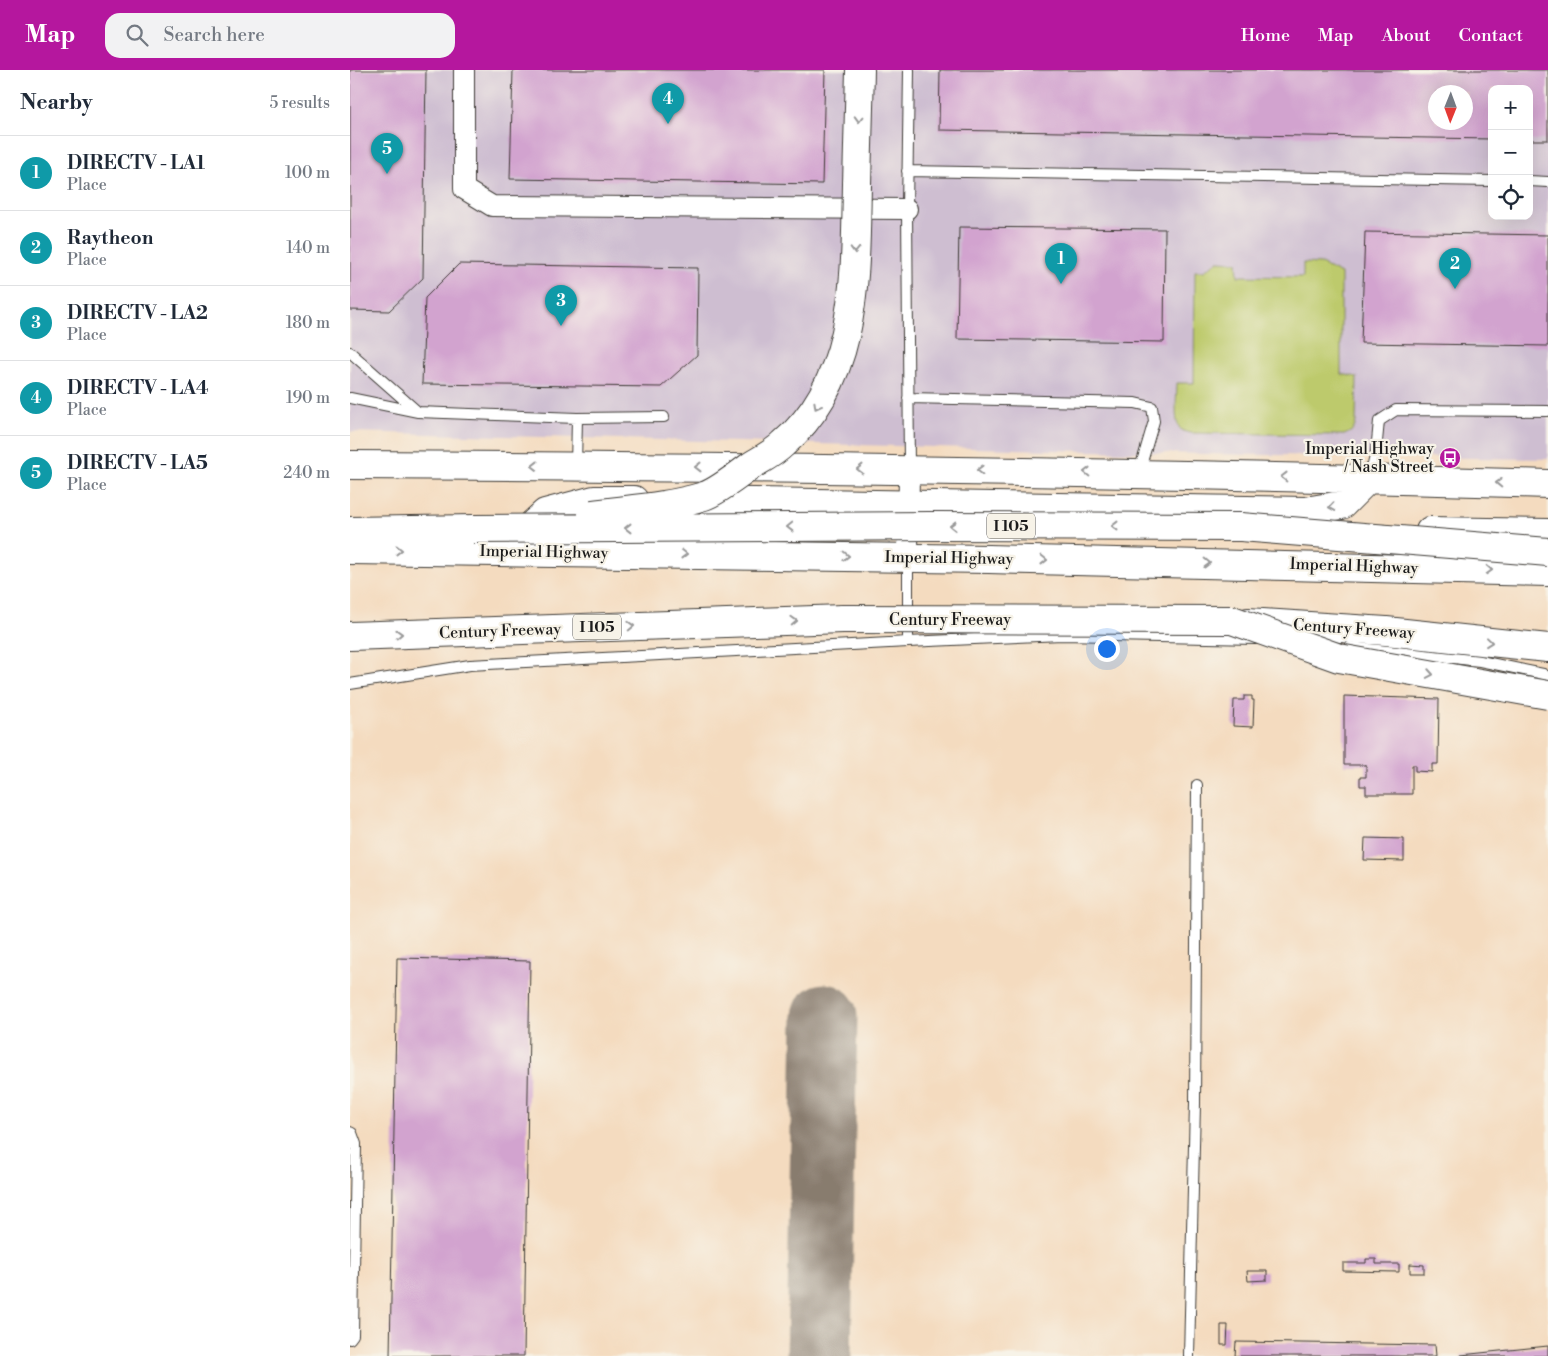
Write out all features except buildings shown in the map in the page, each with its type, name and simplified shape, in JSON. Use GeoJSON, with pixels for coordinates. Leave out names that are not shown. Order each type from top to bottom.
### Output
{"type":"FeatureCollection","features":[{"type":"Feature","properties":{"kind":"main road"},"geometry":{"type":"LineString","coordinates":[[474,529],[657,505],[706,495],[783,445],[813,413],[834,374],[848,325],[855,272],[860,70]]}},
{"type":"Feature","properties":{"kind":"main road"},"geometry":{"type":"LineString","coordinates":[[350,465],[909,469],[1369,478],[1548,484]]}},
{"type":"Feature","properties":{"kind":"main road"},"geometry":{"type":"LineString","coordinates":[[509,551],[522,534],[545,513],[594,500],[1305,511],[1342,506],[1369,478]]}},
{"type":"Feature","properties":{"kind":"main road","name":"I 105"},"geometry":{"type":"LineString","coordinates":[[350,531],[931,526],[1241,527],[1548,552]]}},
{"type":"Feature","properties":{"kind":"main road"},"geometry":{"type":"LineString","coordinates":[[1241,527],[1548,533]]}},
{"type":"Feature","properties":{"kind":"main road","name":"Imperial Highway"},"geometry":{"type":"LineString","coordinates":[[350,550],[908,557],[1548,572]]}},
{"type":"Feature","properties":{"kind":"main road","name":"Century Freeway"},"geometry":{"type":"LineString","coordinates":[[350,636],[843,619],[1232,620],[1386,631],[1548,648]]}},
{"type":"Feature","properties":{"kind":"main road"},"geometry":{"type":"LineString","coordinates":[[1232,620],[1339,658],[1548,695]]}},
{"type":"Feature","properties":{"kind":"street"},"geometry":{"type":"LineString","coordinates":[[464,70],[464,189],[492,206],[907,209]]}},
{"type":"Feature","properties":{"kind":"street"},"geometry":{"type":"LineString","coordinates":[[908,557],[909,469]]}},
{"type":"Feature","properties":{"kind":"lane"},"geometry":{"type":"LineString","coordinates":[[909,70],[907,171],[909,469]]}},
{"type":"Feature","properties":{"kind":"lane"},"geometry":{"type":"LineString","coordinates":[[907,171],[1488,181]]}},
{"type":"Feature","properties":{"kind":"lane"},"geometry":{"type":"LineString","coordinates":[[1533,181],[1548,182]]}},
{"type":"Feature","properties":{"kind":"lane"},"geometry":{"type":"LineString","coordinates":[[350,352],[418,412]]}},
{"type":"Feature","properties":{"kind":"lane"},"geometry":{"type":"LineString","coordinates":[[350,398],[418,412],[577,418],[664,417]]}},
{"type":"Feature","properties":{"kind":"lane"},"geometry":{"type":"LineString","coordinates":[[908,398],[1135,403],[1152,407],[1154,421],[1139,473]]}},
{"type":"Feature","properties":{"kind":"lane"},"geometry":{"type":"LineString","coordinates":[[1369,478],[1376,452],[1379,421],[1396,410],[1548,411]]}},
{"type":"Feature","properties":{"kind":"lane"},"geometry":{"type":"LineString","coordinates":[[576,467],[577,418]]}},
{"type":"Feature","properties":{"kind":"lane"},"geometry":{"type":"LineString","coordinates":[[908,557],[908,642]]}},
{"type":"Feature","properties":{"kind":"lane"},"geometry":{"type":"LineString","coordinates":[[350,684],[470,665],[1062,635],[1252,639],[1328,644],[1480,661],[1543,674],[1548,677]]}},
{"type":"Feature","properties":{"kind":"lane"},"geometry":{"type":"LineString","coordinates":[[1188,1356],[1195,1104],[1197,785]]}},
{"type":"Feature","properties":{"kind":"lane"},"geometry":{"type":"LineString","coordinates":[[350,1132],[356,1144],[353,1334],[350,1339]]}},
{"type":"Feature","properties":{"kind":"shaded area"},"geometry":{"type":"Polygon","coordinates":[[[350,70],[1548,70],[1548,459],[1205,454],[350,432],[350,70]]]}},
{"type":"Feature","properties":{"kind":"green space"},"geometry":{"type":"Polygon","coordinates":[[[1218,261],[1237,262],[1238,276],[1303,277],[1303,263],[1321,264],[1341,274],[1341,374],[1357,377],[1356,421],[1351,431],[1344,435],[1190,433],[1180,428],[1177,424],[1176,413],[1177,383],[1194,383],[1195,271],[1204,271],[1218,261]]]}},
{"type":"Feature","properties":{"kind":"taxiway"},"geometry":{"type":"LineString","coordinates":[[819,1356],[825,1016]]}},
{"type":"Feature","properties":{"kind":"place","name":"DIRECTV - LA4"},"geometry":{"type":"Point","coordinates":[668,124]}},
{"type":"Feature","properties":{"kind":"place","name":"DIRECTV - LA5"},"geometry":{"type":"Point","coordinates":[387,174]}},
{"type":"Feature","properties":{"kind":"place","name":"DIRECTV - LA1"},"geometry":{"type":"Point","coordinates":[1061,284]}},
{"type":"Feature","properties":{"kind":"place","name":"Raytheon"},"geometry":{"type":"Point","coordinates":[1455,289]}},
{"type":"Feature","properties":{"kind":"place","name":"DIRECTV - LA2"},"geometry":{"type":"Point","coordinates":[561,326]}},
{"type":"Feature","properties":{"kind":"place","name":"Imperial Highway / Nash Street"},"geometry":{"type":"Point","coordinates":[1450,458]}}]}
